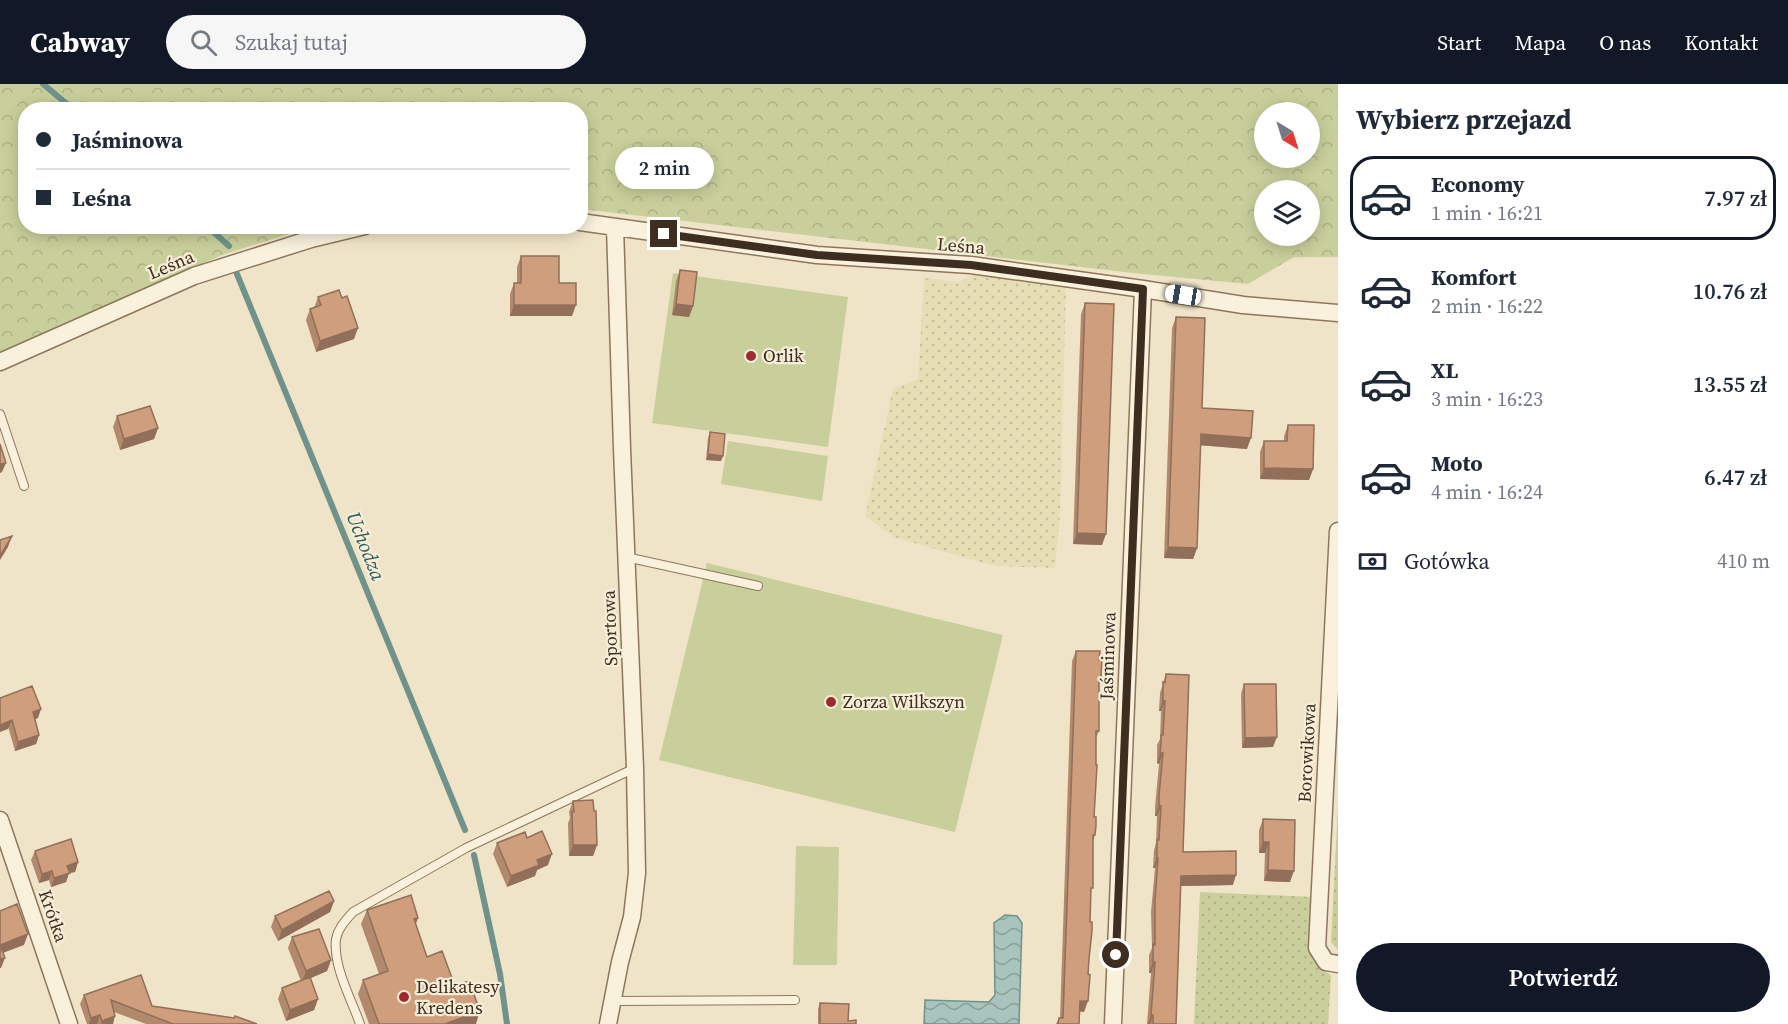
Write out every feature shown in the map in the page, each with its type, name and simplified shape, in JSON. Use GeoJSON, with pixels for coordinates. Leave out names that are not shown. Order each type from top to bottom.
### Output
{"type":"FeatureCollection","features":[{"type":"Feature","properties":{"kind":"street","name":"Leśna"},"geometry":{"type":"LineString","coordinates":[[588,223],[817,255],[971,265],[1243,305],[1338,313]]}},
{"type":"Feature","properties":{"kind":"street","name":"Sportowa"},"geometry":{"type":"LineString","coordinates":[[608,1024],[632,917],[637,873],[615,227]]}},
{"type":"Feature","properties":{"kind":"street","name":"Leśna"},"geometry":{"type":"LineString","coordinates":[[0,362],[194,276],[332,234]]}},
{"type":"Feature","properties":{"kind":"street","name":"Jaśminowa"},"geometry":{"type":"LineString","coordinates":[[1113,1024],[1143,289]]}},
{"type":"Feature","properties":{"kind":"street","name":"Borowikowa"},"geometry":{"type":"LineString","coordinates":[[1338,531],[1317,948],[1326,962],[1338,963]]}},
{"type":"Feature","properties":{"kind":"street","name":"Krótka"},"geometry":{"type":"LineString","coordinates":[[0,820],[69,1024]]}},
{"type":"Feature","properties":{"kind":"lane"},"geometry":{"type":"LineString","coordinates":[[0,414],[24,486]]}},
{"type":"Feature","properties":{"kind":"lane"},"geometry":{"type":"LineString","coordinates":[[626,557],[758,586]]}},
{"type":"Feature","properties":{"kind":"lane"},"geometry":{"type":"LineString","coordinates":[[360,1024],[337,960],[336,937],[343,923],[353,912],[466,848],[635,768]]}},
{"type":"Feature","properties":{"kind":"lane"},"geometry":{"type":"LineString","coordinates":[[612,1001],[795,1000]]}},
{"type":"Feature","properties":{"kind":"shaded area"},"geometry":{"type":"Polygon","coordinates":[[[974,274],[1066,287],[1060,515],[1055,568],[995,566],[962,557],[894,537],[865,516],[893,389],[918,379],[924,278],[959,282],[974,274]]]}},
{"type":"Feature","properties":{"kind":"green space"},"geometry":{"type":"Polygon","coordinates":[[[0,84],[1338,84],[1338,257],[1294,257],[1248,284],[1133,273],[588,210],[588,102],[18,102],[18,234],[289,234],[222,255],[0,352],[0,84]]]}},
{"type":"Feature","properties":{"kind":"green space","name":"Orlik"},"geometry":{"type":"Polygon","coordinates":[[[673,273],[848,297],[828,447],[652,423],[673,273]]]}},
{"type":"Feature","properties":{"kind":"green space"},"geometry":{"type":"Polygon","coordinates":[[[728,441],[828,456],[822,501],[721,484],[728,441]]]}},
{"type":"Feature","properties":{"kind":"green space","name":"Zorza Wilkszyn"},"geometry":{"type":"Polygon","coordinates":[[[707,563],[1003,635],[955,832],[659,760],[707,563]]]}},
{"type":"Feature","properties":{"kind":"green space"},"geometry":{"type":"Polygon","coordinates":[[[1338,806],[1338,950],[1331,942],[1338,806]]]}},
{"type":"Feature","properties":{"kind":"green space"},"geometry":{"type":"Polygon","coordinates":[[[796,846],[839,847],[837,965],[793,965],[796,846]]]}},
{"type":"Feature","properties":{"kind":"green space"},"geometry":{"type":"Polygon","coordinates":[[[1200,892],[1313,897],[1311,957],[1331,976],[1328,1024],[1194,1024],[1200,892]]]}},
{"type":"Feature","properties":{"kind":"water"},"geometry":{"type":"Polygon","coordinates":[[[1005,915],[1017,916],[1022,923],[1019,1024],[924,1024],[925,1000],[989,1002],[995,995],[994,923],[1005,915]]]}},
{"type":"Feature","properties":{"kind":"building"},"geometry":{"type":"Polygon","coordinates":[[[521,256],[559,256],[559,283],[576,283],[576,305],[514,305],[514,283],[521,283],[521,256]]]}},
{"type":"Feature","properties":{"kind":"building"},"geometry":{"type":"Polygon","coordinates":[[[680,270],[697,272],[693,306],[676,304],[680,270]]]}},
{"type":"Feature","properties":{"kind":"building"},"geometry":{"type":"Polygon","coordinates":[[[339,290],[342,298],[347,296],[358,328],[320,341],[310,309],[321,305],[318,297],[339,290]]]}},
{"type":"Feature","properties":{"kind":"building"},"geometry":{"type":"Polygon","coordinates":[[[1085,303],[1114,304],[1106,534],[1077,533],[1085,303]]]}},
{"type":"Feature","properties":{"kind":"building"},"geometry":{"type":"Polygon","coordinates":[[[1176,317],[1205,318],[1202,408],[1253,411],[1251,438],[1201,434],[1197,548],[1168,547],[1176,317]]]}},
{"type":"Feature","properties":{"kind":"building"},"geometry":{"type":"Polygon","coordinates":[[[150,406],[158,428],[124,439],[117,416],[150,406]]]}},
{"type":"Feature","properties":{"kind":"building"},"geometry":{"type":"Polygon","coordinates":[[[1288,425],[1314,425],[1313,469],[1264,468],[1264,441],[1287,441],[1288,425]]]}},
{"type":"Feature","properties":{"kind":"building"},"geometry":{"type":"Polygon","coordinates":[[[710,432],[725,434],[723,456],[708,454],[710,432]]]}},
{"type":"Feature","properties":{"kind":"building"},"geometry":{"type":"Polygon","coordinates":[[[0,444],[6,463],[0,464],[0,444]]]}},
{"type":"Feature","properties":{"kind":"building"},"geometry":{"type":"Polygon","coordinates":[[[12,536],[0,556],[0,540],[12,536]]]}},
{"type":"Feature","properties":{"kind":"building"},"geometry":{"type":"Polygon","coordinates":[[[1076,651],[1100,651],[1099,660],[1102,660],[1101,678],[1099,678],[1099,731],[1096,731],[1094,817],[1096,817],[1096,826],[1095,835],[1093,835],[1093,888],[1091,888],[1090,922],[1092,922],[1092,931],[1088,974],[1090,975],[1088,1001],[1080,1001],[1079,1024],[1058,1024],[1059,1018],[1063,1018],[1076,651]]]}},
{"type":"Feature","properties":{"kind":"building"},"geometry":{"type":"Polygon","coordinates":[[[1166,674],[1189,675],[1183,852],[1236,851],[1236,875],[1181,876],[1176,1024],[1153,1024],[1153,1015],[1151,1015],[1155,962],[1153,962],[1153,944],[1155,945],[1157,840],[1159,840],[1161,806],[1159,796],[1163,753],[1160,753],[1165,701],[1163,701],[1163,682],[1165,683],[1166,674]]]}},
{"type":"Feature","properties":{"kind":"building"},"geometry":{"type":"Polygon","coordinates":[[[1244,684],[1276,684],[1277,737],[1245,738],[1244,684]]]}},
{"type":"Feature","properties":{"kind":"building"},"geometry":{"type":"Polygon","coordinates":[[[32,686],[41,709],[33,712],[39,735],[18,742],[12,720],[0,725],[0,698],[32,686]]]}},
{"type":"Feature","properties":{"kind":"building"},"geometry":{"type":"Polygon","coordinates":[[[593,800],[594,811],[596,811],[597,845],[573,845],[573,801],[593,800]]]}},
{"type":"Feature","properties":{"kind":"building"},"geometry":{"type":"Polygon","coordinates":[[[1263,819],[1295,820],[1294,871],[1268,870],[1269,842],[1263,842],[1263,819]]]}},
{"type":"Feature","properties":{"kind":"building"},"geometry":{"type":"Polygon","coordinates":[[[542,831],[552,854],[537,860],[539,865],[511,876],[497,843],[525,832],[527,838],[542,831]]]}},
{"type":"Feature","properties":{"kind":"building"},"geometry":{"type":"Polygon","coordinates":[[[71,839],[78,862],[67,866],[70,873],[54,878],[52,871],[42,874],[35,851],[71,839]]]}},
{"type":"Feature","properties":{"kind":"building"},"geometry":{"type":"Polygon","coordinates":[[[329,891],[334,901],[282,930],[275,916],[329,891]]]}},
{"type":"Feature","properties":{"kind":"building"},"geometry":{"type":"Polygon","coordinates":[[[411,895],[418,918],[414,919],[427,957],[442,951],[455,986],[469,981],[480,1011],[445,1024],[379,1024],[363,980],[388,971],[367,910],[411,895]]]}},
{"type":"Feature","properties":{"kind":"building"},"geometry":{"type":"Polygon","coordinates":[[[17,904],[28,934],[0,945],[0,911],[17,904]]]}},
{"type":"Feature","properties":{"kind":"building"},"geometry":{"type":"Polygon","coordinates":[[[319,929],[331,960],[306,971],[292,937],[319,929]]]}},
{"type":"Feature","properties":{"kind":"building"},"geometry":{"type":"Polygon","coordinates":[[[0,945],[5,958],[0,959],[0,945]]]}},
{"type":"Feature","properties":{"kind":"building"},"geometry":{"type":"Polygon","coordinates":[[[141,975],[152,1006],[234,1018],[235,1016],[257,1024],[173,1024],[111,1000],[115,1016],[102,1021],[100,1015],[91,1018],[84,995],[141,975]]]}},
{"type":"Feature","properties":{"kind":"building"},"geometry":{"type":"Polygon","coordinates":[[[310,977],[318,999],[290,1010],[282,988],[310,977]]]}},
{"type":"Feature","properties":{"kind":"building"},"geometry":{"type":"Polygon","coordinates":[[[820,1003],[849,1004],[848,1021],[856,1020],[856,1024],[820,1024],[820,1003]]]}},
{"type":"Feature","properties":{"kind":"waterway","name":"Uchodza"},"geometry":{"type":"LineString","coordinates":[[43,84],[64,102]]}},
{"type":"Feature","properties":{"kind":"waterway","name":"Uchodza"},"geometry":{"type":"LineString","coordinates":[[216,234],[229,246]]}},
{"type":"Feature","properties":{"kind":"waterway","name":"Uchodza"},"geometry":{"type":"LineString","coordinates":[[237,274],[465,830]]}},
{"type":"Feature","properties":{"kind":"waterway","name":"Uchodza"},"geometry":{"type":"LineString","coordinates":[[474,855],[500,974],[507,1024]]}},
{"type":"Feature","properties":{"kind":"place","name":"Orlik"},"geometry":{"type":"Point","coordinates":[751,356]}},
{"type":"Feature","properties":{"kind":"place","name":"Zorza Wilkszyn"},"geometry":{"type":"Point","coordinates":[831,702]}},
{"type":"Feature","properties":{"kind":"place","name":"Delikatesy Kredens"},"geometry":{"type":"Point","coordinates":[404,997]}},
{"type":"Feature","properties":{"kind":"route"},"geometry":{"type":"LineString","coordinates":[[664,234],[817,255],[971,265],[1143,289],[1116,955]]}}]}
